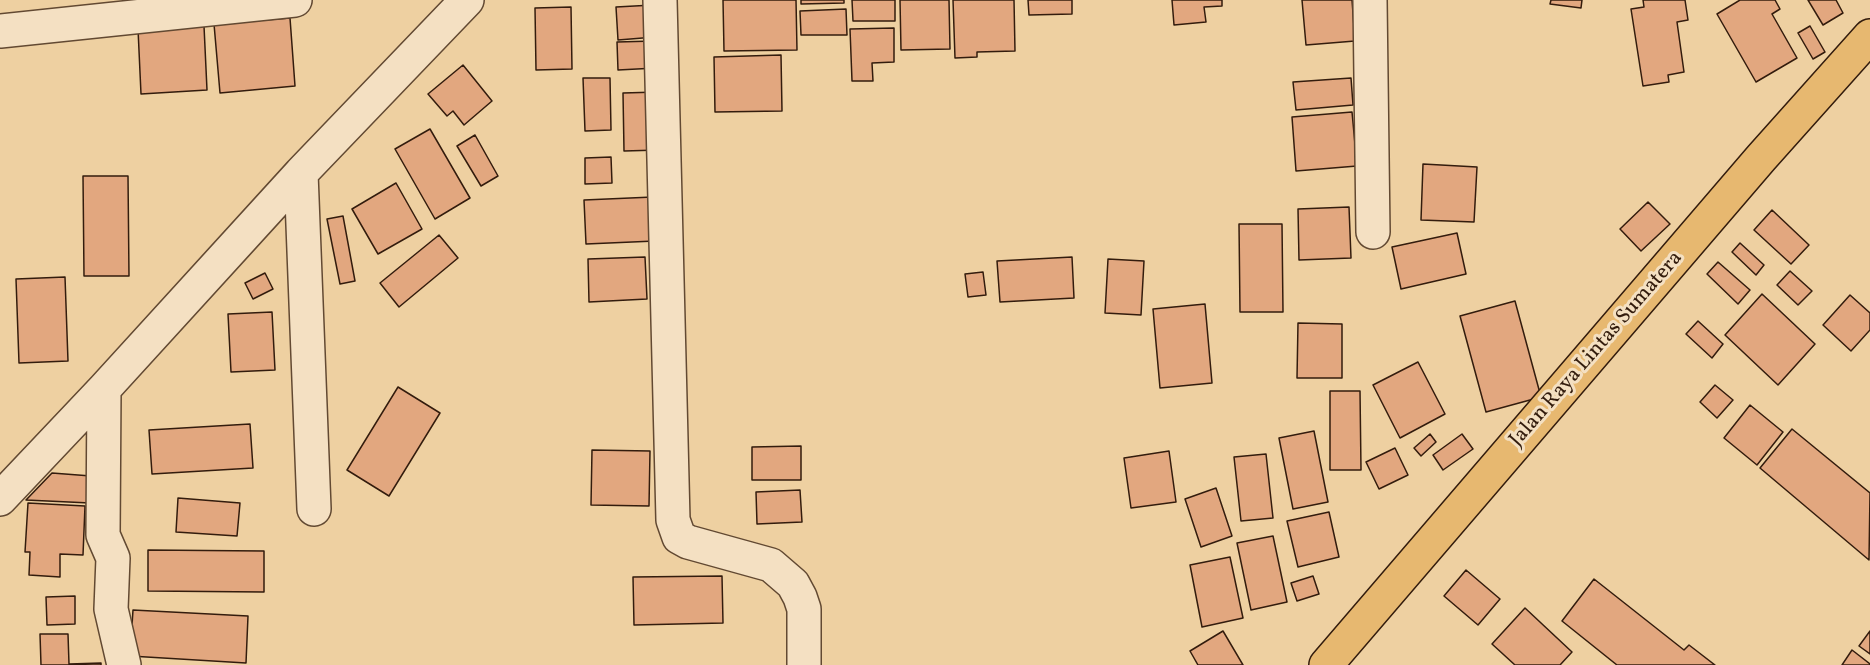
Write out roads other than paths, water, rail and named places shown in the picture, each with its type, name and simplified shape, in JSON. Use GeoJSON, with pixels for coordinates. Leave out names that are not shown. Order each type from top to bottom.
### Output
{"type":"FeatureCollection","features":[{"type":"Feature","properties":{"kind":"highway","name":"Jalan Raya Lintas Sumatera"},"geometry":{"type":"LineString","coordinates":[[1326,665],[1754,166],[1870,36]]}},
{"type":"Feature","properties":{"kind":"street"},"geometry":{"type":"LineString","coordinates":[[0,31],[295,0]]}},
{"type":"Feature","properties":{"kind":"street"},"geometry":{"type":"LineString","coordinates":[[0,499],[301,173],[467,0]]}},
{"type":"Feature","properties":{"kind":"street"},"geometry":{"type":"LineString","coordinates":[[660,0],[673,520],[679,537],[688,542],[771,565],[793,585],[804,609],[804,665]]}},
{"type":"Feature","properties":{"kind":"street"},"geometry":{"type":"LineString","coordinates":[[1370,0],[1373,232]]}},
{"type":"Feature","properties":{"kind":"street"},"geometry":{"type":"LineString","coordinates":[[301,173],[314,509]]}},
{"type":"Feature","properties":{"kind":"street"},"geometry":{"type":"LineString","coordinates":[[104,389],[103,535],[113,558],[111,609],[124,665]]}}]}
